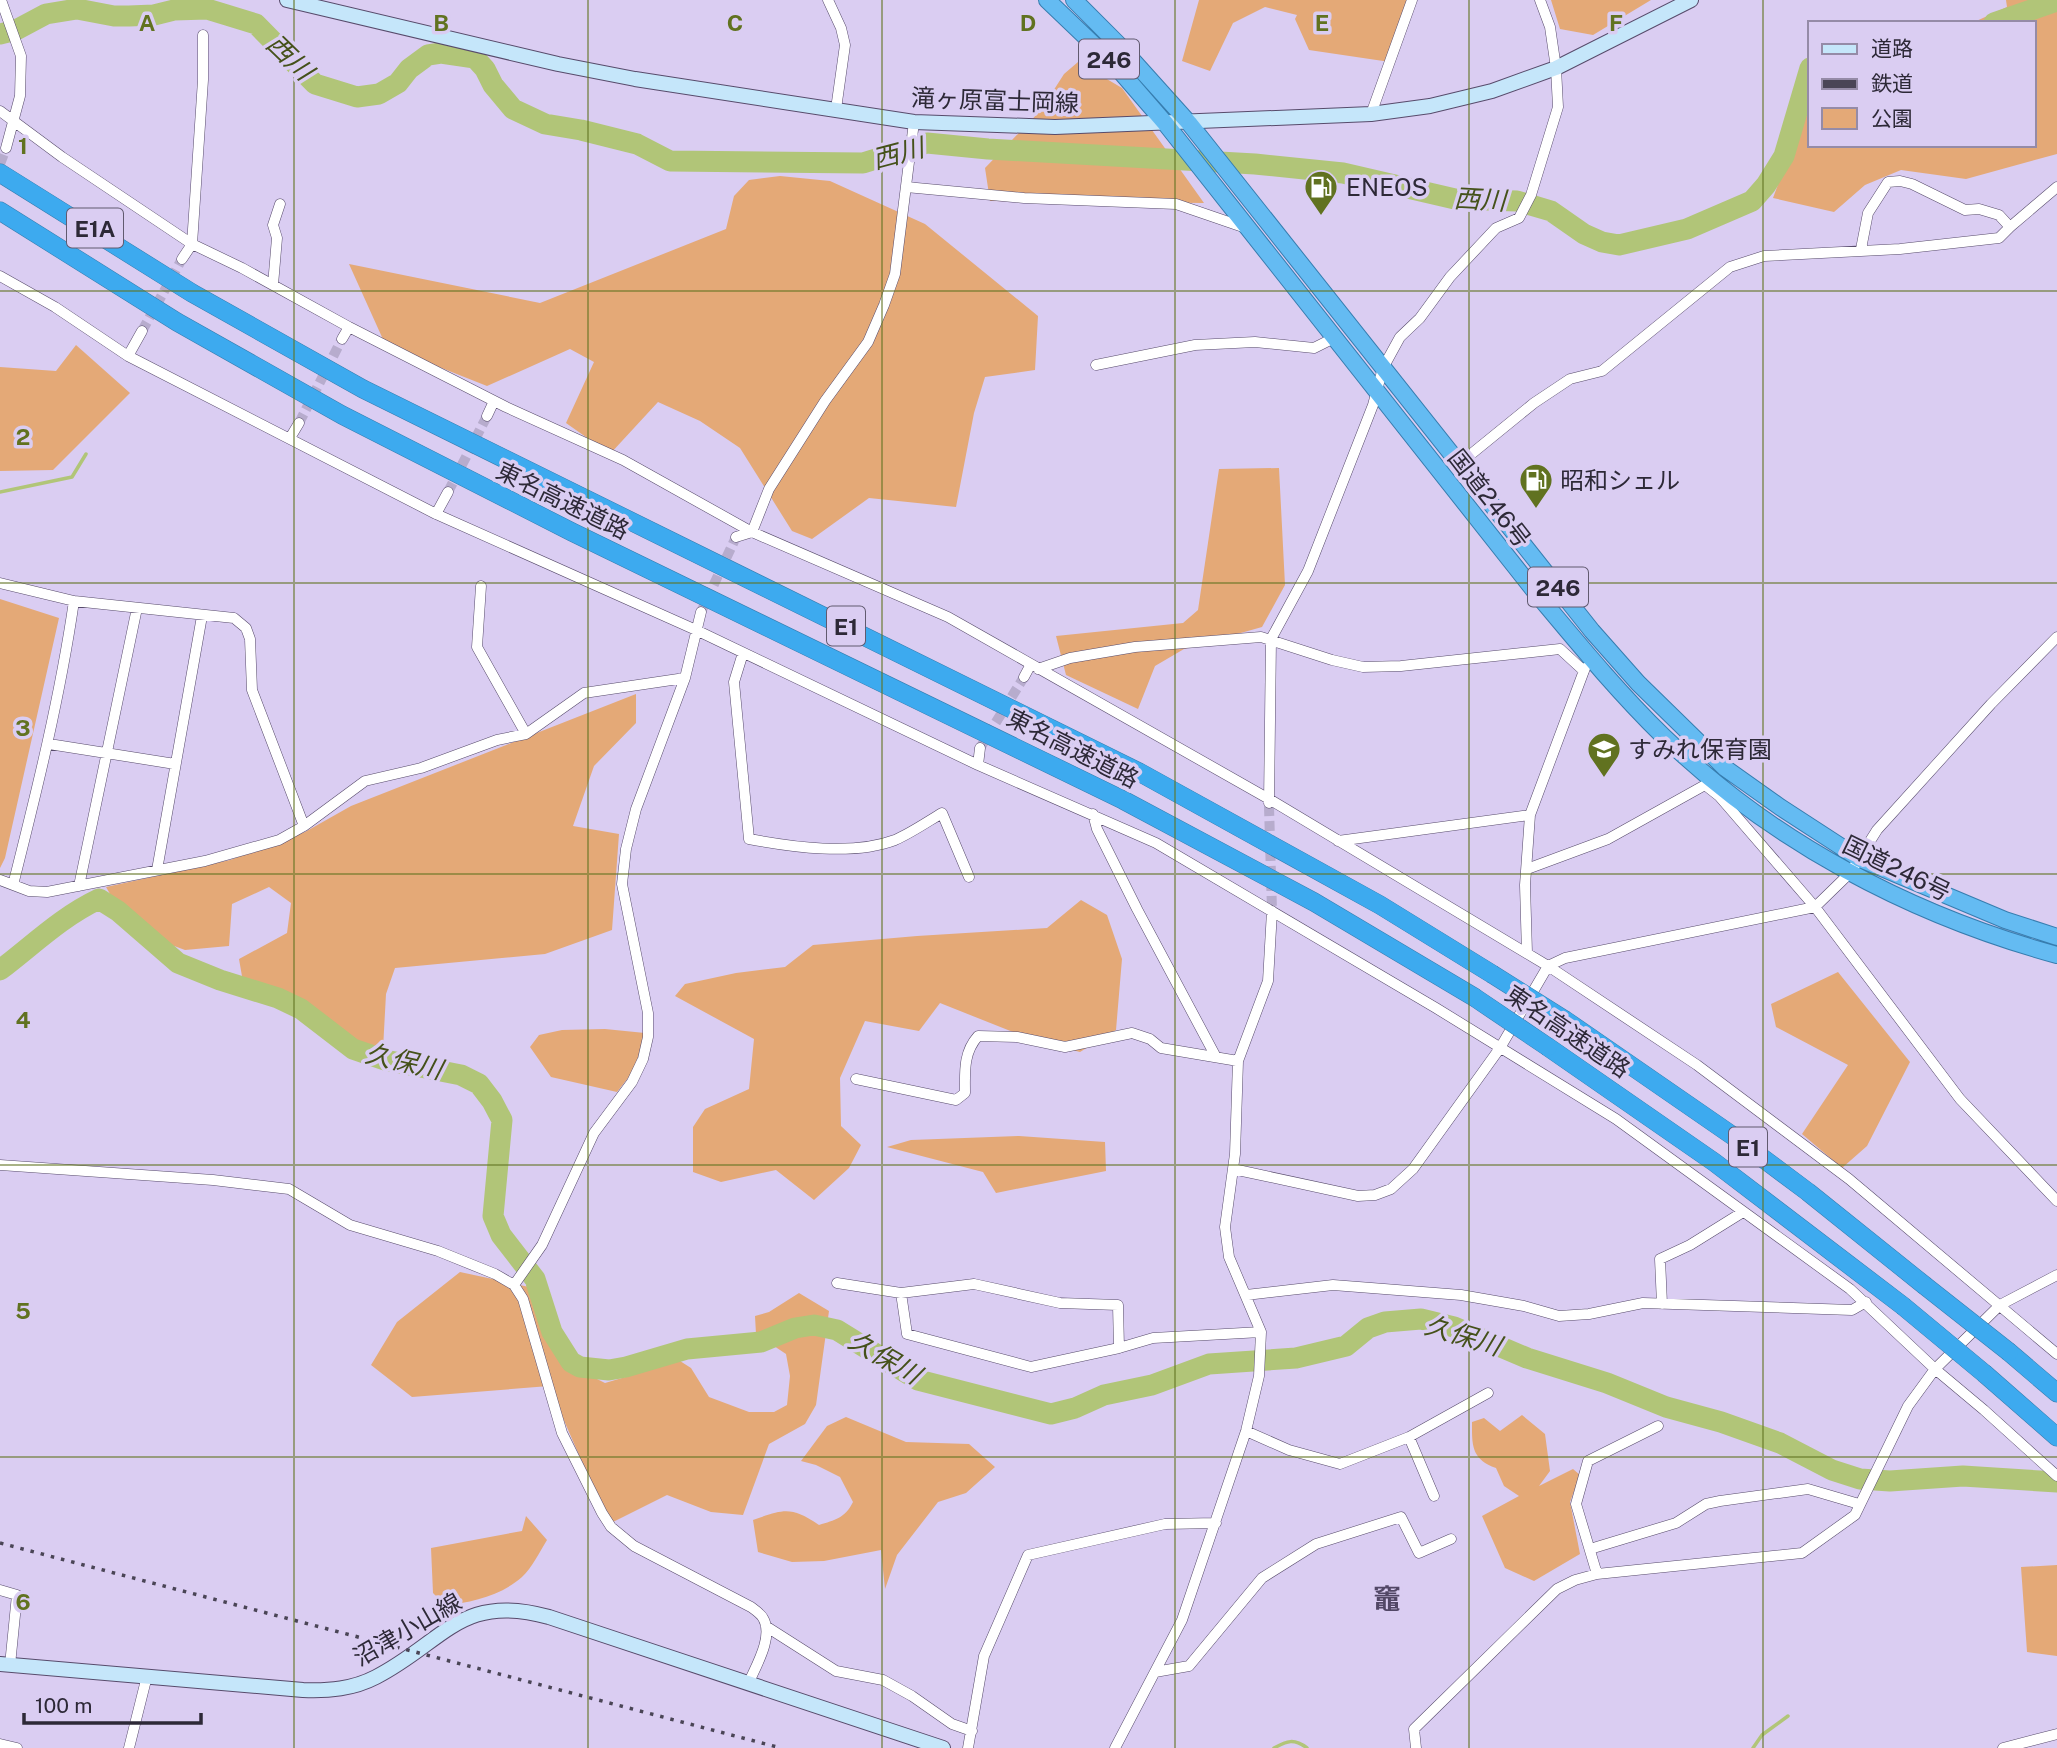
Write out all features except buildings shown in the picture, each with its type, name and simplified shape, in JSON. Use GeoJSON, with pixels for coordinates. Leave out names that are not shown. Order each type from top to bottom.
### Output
{"type":"FeatureCollection","features":[{"type":"Feature","properties":{"kind":"highway","name":"国道246号"},"geometry":{"type":"LineString","coordinates":[[1047,0],[1114,64],[1170,128],[1378,391],[1586,664],[1715,782],[1777,828],[1850,873],[1917,906],[1980,932],[2057,955]]}},
{"type":"Feature","properties":{"kind":"highway","name":"国道246号"},"geometry":{"type":"LineString","coordinates":[[1074,0],[1118,44],[1192,127],[1592,631],[1637,683],[1676,722],[1725,768],[1860,859],[2004,920],[2057,937]]}},
{"type":"Feature","properties":{"kind":"highway","name":"E1A"},"geometry":{"type":"LineString","coordinates":[[3,155],[192,293]]}},
{"type":"Feature","properties":{"kind":"highway","name":"東名高速道路"},"geometry":{"type":"LineString","coordinates":[[0,173],[260,333],[425,420],[1139,772],[1380,905],[1565,1020],[1787,1176],[2057,1394]]}},
{"type":"Feature","properties":{"kind":"highway","name":"東名高速道路"},"geometry":{"type":"LineString","coordinates":[[0,211],[177,322],[342,415],[446,469],[1123,800],[1314,902],[1474,998],[1714,1162],[1903,1306],[2057,1437]]}},
{"type":"Feature","properties":{"kind":"highway"},"geometry":{"type":"LineString","coordinates":[[0,225],[177,322]]}},
{"type":"Feature","properties":{"kind":"main road","name":"滝ヶ原富士岡線"},"geometry":{"type":"LineString","coordinates":[[287,0],[558,64],[635,79],[914,122],[1170,128],[1371,114],[1430,106],[1492,91],[1556,68],[1690,0]]}},
{"type":"Feature","properties":{"kind":"main road","name":"沼津小山線"},"geometry":{"type":"LineString","coordinates":[[5,1664],[303,1690],[337,1690],[377,1677],[440,1634],[478,1613],[508,1609],[549,1617],[943,1748]]}},
{"type":"Feature","properties":{"kind":"street"},"geometry":{"type":"LineString","coordinates":[[1,0],[21,56],[20,96],[3,155]]}},
{"type":"Feature","properties":{"kind":"street"},"geometry":{"type":"LineString","coordinates":[[828,0],[841,28],[845,45],[836,109]]}},
{"type":"Feature","properties":{"kind":"street"},"geometry":{"type":"LineString","coordinates":[[1371,114],[1412,0]]}},
{"type":"Feature","properties":{"kind":"street"},"geometry":{"type":"LineString","coordinates":[[1269,803],[1271,639],[1308,571],[1378,391],[1383,368],[1400,337],[1420,318],[1450,277],[1496,228],[1519,218],[1531,195],[1558,107],[1550,27],[1539,0]]}},
{"type":"Feature","properties":{"kind":"street"},"geometry":{"type":"LineString","coordinates":[[182,259],[192,244],[204,80],[203,35]]}},
{"type":"Feature","properties":{"kind":"street"},"geometry":{"type":"LineString","coordinates":[[0,111],[62,157],[192,244],[494,401],[623,460],[751,532],[948,617],[1527,953],[1697,1065],[1849,1179],[2057,1354]]}},
{"type":"Feature","properties":{"kind":"street"},"geometry":{"type":"LineString","coordinates":[[736,537],[751,532],[769,489],[825,401],[868,342],[895,274],[914,122]]}},
{"type":"Feature","properties":{"kind":"street"},"geometry":{"type":"LineString","coordinates":[[1861,249],[1868,212],[1888,182],[1912,184],[1965,210],[1979,209],[1999,215],[2010,227]]}},
{"type":"Feature","properties":{"kind":"street"},"geometry":{"type":"LineString","coordinates":[[906,183],[1024,198],[1176,204],[1250,229]]}},
{"type":"Feature","properties":{"kind":"street"},"geometry":{"type":"LineString","coordinates":[[1459,464],[1534,403],[1570,379],[1602,371],[1730,267],[1764,257],[1861,249],[1900,249],[1999,238],[2057,187]]}},
{"type":"Feature","properties":{"kind":"street"},"geometry":{"type":"LineString","coordinates":[[273,285],[277,238],[272,225],[280,204]]}},
{"type":"Feature","properties":{"kind":"street"},"geometry":{"type":"LineString","coordinates":[[0,275],[55,307],[128,356],[436,514],[696,630],[978,765],[1156,843],[1616,1119],[1866,1302],[1935,1369],[2054,1473]]}},
{"type":"Feature","properties":{"kind":"street"},"geometry":{"type":"LineString","coordinates":[[342,339],[349,327]]}},
{"type":"Feature","properties":{"kind":"street"},"geometry":{"type":"LineString","coordinates":[[128,356],[142,331]]}},
{"type":"Feature","properties":{"kind":"street"},"geometry":{"type":"LineString","coordinates":[[1096,365],[1195,345],[1255,342],[1314,348],[1336,337]]}},
{"type":"Feature","properties":{"kind":"street"},"geometry":{"type":"LineString","coordinates":[[487,416],[494,401]]}},
{"type":"Feature","properties":{"kind":"street"},"geometry":{"type":"LineString","coordinates":[[290,438],[299,423]]}},
{"type":"Feature","properties":{"kind":"street"},"geometry":{"type":"LineString","coordinates":[[436,514],[448,492]]}},
{"type":"Feature","properties":{"kind":"street"},"geometry":{"type":"LineString","coordinates":[[0,583],[74,601],[234,618],[246,628],[250,639],[251,690],[304,825]]}},
{"type":"Feature","properties":{"kind":"street"},"geometry":{"type":"LineString","coordinates":[[481,586],[477,647],[526,734]]}},
{"type":"Feature","properties":{"kind":"street"},"geometry":{"type":"LineString","coordinates":[[13,884],[49,744],[74,601]]}},
{"type":"Feature","properties":{"kind":"street"},"geometry":{"type":"LineString","coordinates":[[79,887],[137,608]]}},
{"type":"Feature","properties":{"kind":"street"},"geometry":{"type":"LineString","coordinates":[[515,1284],[542,1245],[594,1133],[632,1082],[643,1059],[648,1037],[648,1013],[622,884],[624,860],[636,809],[685,678],[701,612]]}},
{"type":"Feature","properties":{"kind":"street"},"geometry":{"type":"LineString","coordinates":[[157,870],[202,615]]}},
{"type":"Feature","properties":{"kind":"street"},"geometry":{"type":"LineString","coordinates":[[1024,677],[1035,667],[1070,657],[1135,647],[1261,637],[1363,667],[1401,666],[1560,649],[1586,664],[1530,815],[1525,886],[1527,953]]}},
{"type":"Feature","properties":{"kind":"street"},"geometry":{"type":"LineString","coordinates":[[1233,1169],[1358,1196],[1375,1195],[1391,1188],[1413,1169],[1500,1048],[1548,966],[1565,958],[1815,907],[1850,873],[1877,830],[1991,704],[2057,637]]}},
{"type":"Feature","properties":{"kind":"street"},"geometry":{"type":"LineString","coordinates":[[743,653],[733,682],[749,839],[787,846],[850,849],[894,840],[942,813],[969,877]]}},
{"type":"Feature","properties":{"kind":"street"},"geometry":{"type":"LineString","coordinates":[[0,880],[29,891],[47,892],[205,861],[254,848],[279,840],[304,825],[365,781],[421,768],[497,740],[526,734],[584,693],[685,678]]}},
{"type":"Feature","properties":{"kind":"street"},"geometry":{"type":"LineString","coordinates":[[49,744],[175,764]]}},
{"type":"Feature","properties":{"kind":"street"},"geometry":{"type":"LineString","coordinates":[[978,765],[980,748]]}},
{"type":"Feature","properties":{"kind":"street"},"geometry":{"type":"LineString","coordinates":[[1527,869],[1608,839],[1705,785],[1720,796],[1815,907],[1960,1099],[2057,1201]]}},
{"type":"Feature","properties":{"kind":"street"},"geometry":{"type":"LineString","coordinates":[[1093,814],[1097,829],[1137,909],[1216,1057]]}},
{"type":"Feature","properties":{"kind":"street"},"geometry":{"type":"LineString","coordinates":[[1338,841],[1530,815]]}},
{"type":"Feature","properties":{"kind":"street"},"geometry":{"type":"LineString","coordinates":[[1115,1748],[1182,1620],[1246,1431],[1259,1376],[1261,1332],[1229,1257],[1226,1241],[1233,1169],[1238,1061],[1268,981],[1272,911]]}},
{"type":"Feature","properties":{"kind":"street"},"geometry":{"type":"LineString","coordinates":[[856,1079],[956,1100],[965,1094],[964,1062],[978,1036],[1017,1037],[1065,1047],[1132,1033],[1150,1039],[1161,1048],[1238,1061]]}},
{"type":"Feature","properties":{"kind":"street"},"geometry":{"type":"LineString","coordinates":[[0,1166],[213,1180],[289,1189],[350,1225],[438,1251],[515,1284],[523,1299],[562,1433],[611,1527],[634,1546],[751,1607],[763,1616],[767,1626],[764,1643],[749,1682]]}},
{"type":"Feature","properties":{"kind":"street"},"geometry":{"type":"LineString","coordinates":[[1662,1304],[1660,1259],[1690,1245],[1743,1212]]}},
{"type":"Feature","properties":{"kind":"street"},"geometry":{"type":"LineString","coordinates":[[1416,1748],[1415,1729],[1557,1589],[1575,1580],[1597,1574],[1802,1553],[1855,1515],[1908,1406],[1935,1369],[2000,1305],[2057,1275]]}},
{"type":"Feature","properties":{"kind":"street"},"geometry":{"type":"LineString","coordinates":[[837,1283],[901,1293],[974,1284],[1060,1303],[1118,1305],[1119,1348]]}},
{"type":"Feature","properties":{"kind":"street"},"geometry":{"type":"LineString","coordinates":[[1246,1295],[1333,1284],[1461,1295],[1524,1306],[1559,1316],[1589,1314],[1643,1303],[1852,1310],[1866,1302]]}},
{"type":"Feature","properties":{"kind":"street"},"geometry":{"type":"LineString","coordinates":[[901,1293],[907,1334],[1031,1367],[1153,1338],[1261,1332]]}},
{"type":"Feature","properties":{"kind":"street"},"geometry":{"type":"LineString","coordinates":[[1246,1431],[1289,1450],[1340,1465],[1409,1437],[1488,1393]]}},
{"type":"Feature","properties":{"kind":"street"},"geometry":{"type":"LineString","coordinates":[[1597,1574],[1576,1504],[1588,1461],[1658,1426]]}},
{"type":"Feature","properties":{"kind":"street"},"geometry":{"type":"LineString","coordinates":[[1409,1437],[1434,1496]]}},
{"type":"Feature","properties":{"kind":"street"},"geometry":{"type":"LineString","coordinates":[[1591,1549],[1676,1523],[1706,1504],[1720,1501],[1808,1489],[1859,1504]]}},
{"type":"Feature","properties":{"kind":"street"},"geometry":{"type":"LineString","coordinates":[[1155,1672],[1189,1665],[1262,1578],[1316,1544],[1401,1517],[1419,1553],[1451,1539]]}},
{"type":"Feature","properties":{"kind":"street"},"geometry":{"type":"LineString","coordinates":[[968,1748],[984,1656],[1028,1555],[1164,1524],[1216,1523]]}},
{"type":"Feature","properties":{"kind":"street"},"geometry":{"type":"LineString","coordinates":[[0,1590],[17,1595],[5,1664]]}},
{"type":"Feature","properties":{"kind":"street"},"geometry":{"type":"LineString","coordinates":[[767,1626],[836,1671],[883,1681],[912,1696],[952,1724],[972,1731]]}},
{"type":"Feature","properties":{"kind":"street"},"geometry":{"type":"LineString","coordinates":[[129,1748],[147,1676]]}},
{"type":"Feature","properties":{"kind":"street"},"geometry":{"type":"LineString","coordinates":[[2003,1748],[2057,1734]]}},
{"type":"Feature","properties":{"kind":"street"},"geometry":{"type":"LineString","coordinates":[[0,1744],[17,1748]]}},
{"type":"Feature","properties":{"kind":"green space"},"geometry":{"type":"Polygon","coordinates":[[[1199,0],[1409,0],[1390,62],[1309,50],[1295,19],[1297,15],[1265,7],[1233,23],[1210,71],[1182,61],[1199,0]]]}},
{"type":"Feature","properties":{"kind":"green space"},"geometry":{"type":"Polygon","coordinates":[[[1551,0],[1651,0],[1593,35],[1560,29],[1551,0]]]}},
{"type":"Feature","properties":{"kind":"green space"},"geometry":{"type":"Polygon","coordinates":[[[2006,0],[2057,0],[2057,154],[1966,179],[1901,170],[1865,185],[1834,212],[1773,198],[1808,103],[1808,147],[2036,147],[2036,21],[1976,21],[2007,7],[2006,0]]]}},
{"type":"Feature","properties":{"kind":"green space"},"geometry":{"type":"Polygon","coordinates":[[[1078,62],[1122,88],[1204,203],[990,201],[985,168],[1041,110],[1064,74],[1078,62]]]}},
{"type":"Feature","properties":{"kind":"green space"},"geometry":{"type":"Polygon","coordinates":[[[780,176],[830,181],[925,224],[1038,316],[1035,370],[985,377],[974,413],[956,507],[869,498],[812,539],[792,531],[740,448],[700,421],[658,402],[610,454],[566,423],[594,362],[570,349],[487,386],[386,346],[349,264],[540,303],[726,229],[734,196],[749,180],[780,176]]]}},
{"type":"Feature","properties":{"kind":"green space"},"geometry":{"type":"Polygon","coordinates":[[[76,345],[130,393],[53,470],[0,471],[0,367],[56,371],[76,345]]]}},
{"type":"Feature","properties":{"kind":"green space"},"geometry":{"type":"Polygon","coordinates":[[[1279,468],[1285,585],[1262,627],[1184,649],[1155,666],[1138,709],[1066,675],[1056,636],[1183,623],[1198,610],[1219,469],[1279,468]]]}},
{"type":"Feature","properties":{"kind":"green space"},"geometry":{"type":"Polygon","coordinates":[[[0,599],[59,618],[5,858],[0,868],[0,599]]]}},
{"type":"Feature","properties":{"kind":"green space"},"geometry":{"type":"Polygon","coordinates":[[[636,694],[636,723],[594,766],[573,826],[619,834],[612,930],[545,954],[395,968],[386,994],[383,1049],[366,1054],[243,982],[239,959],[287,933],[291,903],[269,887],[232,904],[229,946],[185,950],[131,930],[106,887],[230,860],[305,832],[351,806],[636,694]]]}},
{"type":"Feature","properties":{"kind":"green space"},"geometry":{"type":"Polygon","coordinates":[[[1081,900],[1107,915],[1122,959],[1116,1030],[1080,1052],[1033,1040],[940,1003],[919,1031],[865,1021],[840,1078],[841,1126],[861,1145],[849,1168],[814,1200],[776,1170],[721,1182],[693,1172],[693,1127],[705,1109],[749,1089],[754,1039],[675,996],[685,984],[736,973],[785,967],[813,945],[1047,928],[1081,900]]]}},
{"type":"Feature","properties":{"kind":"green space"},"geometry":{"type":"Polygon","coordinates":[[[1838,972],[1910,1062],[1867,1146],[1842,1168],[1802,1134],[1848,1065],[1776,1027],[1771,1004],[1838,972]]]}},
{"type":"Feature","properties":{"kind":"green space"},"geometry":{"type":"Polygon","coordinates":[[[605,1029],[645,1033],[643,1059],[617,1092],[551,1077],[530,1047],[539,1035],[562,1030],[605,1029]]]}},
{"type":"Feature","properties":{"kind":"green space"},"geometry":{"type":"Polygon","coordinates":[[[1019,1136],[1105,1142],[1106,1171],[996,1193],[983,1172],[887,1147],[911,1140],[1019,1136]]]}},
{"type":"Feature","properties":{"kind":"green space"},"geometry":{"type":"Polygon","coordinates":[[[460,1272],[529,1287],[577,1369],[605,1383],[680,1361],[691,1368],[709,1397],[749,1412],[774,1412],[787,1405],[790,1376],[786,1354],[756,1334],[755,1316],[769,1312],[799,1293],[829,1311],[816,1405],[805,1424],[769,1444],[743,1515],[711,1512],[667,1495],[609,1524],[549,1386],[412,1397],[371,1365],[397,1322],[460,1272]]]}},
{"type":"Feature","properties":{"kind":"green space"},"geometry":{"type":"Polygon","coordinates":[[[1522,1415],[1545,1434],[1550,1471],[1539,1486],[1573,1469],[1580,1475],[1570,1502],[1580,1554],[1534,1581],[1505,1568],[1482,1516],[1519,1496],[1504,1486],[1496,1468],[1477,1456],[1472,1438],[1472,1422],[1484,1418],[1500,1431],[1522,1415]]]}},
{"type":"Feature","properties":{"kind":"green space"},"geometry":{"type":"Polygon","coordinates":[[[846,1417],[906,1442],[969,1444],[995,1467],[966,1493],[938,1502],[897,1555],[885,1589],[881,1550],[824,1561],[792,1562],[758,1552],[753,1520],[787,1511],[819,1525],[847,1512],[853,1502],[840,1477],[801,1461],[827,1426],[846,1417]]]}},
{"type":"Feature","properties":{"kind":"green space"},"geometry":{"type":"Polygon","coordinates":[[[526,1516],[547,1540],[522,1577],[496,1593],[465,1602],[445,1605],[433,1593],[431,1548],[522,1531],[526,1516]]]}},
{"type":"Feature","properties":{"kind":"green space"},"geometry":{"type":"Polygon","coordinates":[[[2057,1565],[2057,1656],[2027,1652],[2021,1567],[2057,1565]]]}},
{"type":"Feature","properties":{"kind":"waterway","name":"西川"},"geometry":{"type":"LineString","coordinates":[[2000,21],[2057,1]]}},
{"type":"Feature","properties":{"kind":"waterway","name":"西川"},"geometry":{"type":"LineString","coordinates":[[0,34],[16,30],[46,14],[77,9],[114,16],[207,9],[256,24],[315,84],[357,97],[379,94],[398,83],[409,69],[428,55],[441,53],[475,58],[513,109],[545,124],[637,144],[670,161],[863,163],[927,143],[1255,164],[1343,173],[1455,199],[1517,201],[1551,211],[1584,234],[1602,242],[1619,245],[1687,229],[1752,201],[1766,185],[1784,156],[1808,75]]}},
{"type":"Feature","properties":{"kind":"waterway"},"geometry":{"type":"LineString","coordinates":[[0,492],[72,477],[86,454]]}},
{"type":"Feature","properties":{"kind":"waterway","name":"久保川"},"geometry":{"type":"LineString","coordinates":[[0,970],[60,923],[99,899],[118,911],[178,963],[220,980],[278,998],[301,1009],[353,1049],[385,1060],[461,1075],[479,1084],[502,1120],[493,1216],[501,1235],[535,1279],[552,1332],[571,1362],[580,1367],[609,1370],[626,1367],[687,1349],[761,1342],[795,1328],[814,1325],[837,1330],[918,1380],[1051,1414],[1075,1408],[1104,1395],[1152,1385],[1209,1364],[1296,1358],[1346,1346],[1368,1328],[1385,1322],[1421,1319],[1454,1327],[1527,1358],[1607,1383],[1666,1407],[1721,1422],[1780,1443],[1832,1470],[1860,1479],[1890,1481],[1963,1476],[2057,1482]]}},
{"type":"Feature","properties":{"kind":"waterway"},"geometry":{"type":"LineString","coordinates":[[1753,1748],[1762,1735],[1788,1716]]}},
{"type":"Feature","properties":{"kind":"waterway"},"geometry":{"type":"LineString","coordinates":[[1274,1748],[1290,1742],[1307,1748]]}},
{"type":"Feature","properties":{"kind":"tunnel"},"geometry":{"type":"LineString","coordinates":[[0,164],[6,148]]}},
{"type":"Feature","properties":{"kind":"tunnel"},"geometry":{"type":"LineString","coordinates":[[142,331],[182,259]]}},
{"type":"Feature","properties":{"kind":"tunnel"},"geometry":{"type":"LineString","coordinates":[[299,423],[342,339]]}},
{"type":"Feature","properties":{"kind":"tunnel"},"geometry":{"type":"LineString","coordinates":[[448,492],[487,416]]}},
{"type":"Feature","properties":{"kind":"tunnel"},"geometry":{"type":"LineString","coordinates":[[701,612],[736,537]]}},
{"type":"Feature","properties":{"kind":"tunnel"},"geometry":{"type":"LineString","coordinates":[[980,748],[1024,677]]}},
{"type":"Feature","properties":{"kind":"tunnel"},"geometry":{"type":"LineString","coordinates":[[1269,806],[1272,911]]}},
{"type":"Feature","properties":{"kind":"railway"},"geometry":{"type":"LineString","coordinates":[[0,1543],[781,1748]]}},
{"type":"Feature","properties":{"kind":"place","name":"ENEOS"},"geometry":{"type":"Point","coordinates":[1321,217]}},
{"type":"Feature","properties":{"kind":"place","name":"昭和シェル"},"geometry":{"type":"Point","coordinates":[1536,510]}},
{"type":"Feature","properties":{"kind":"place","name":"すみれ保育園"},"geometry":{"type":"Point","coordinates":[1604,779]}},
{"type":"Feature","properties":{"kind":"district","name":"竈"},"geometry":{"type":"Point","coordinates":[1387,1598]}}]}
